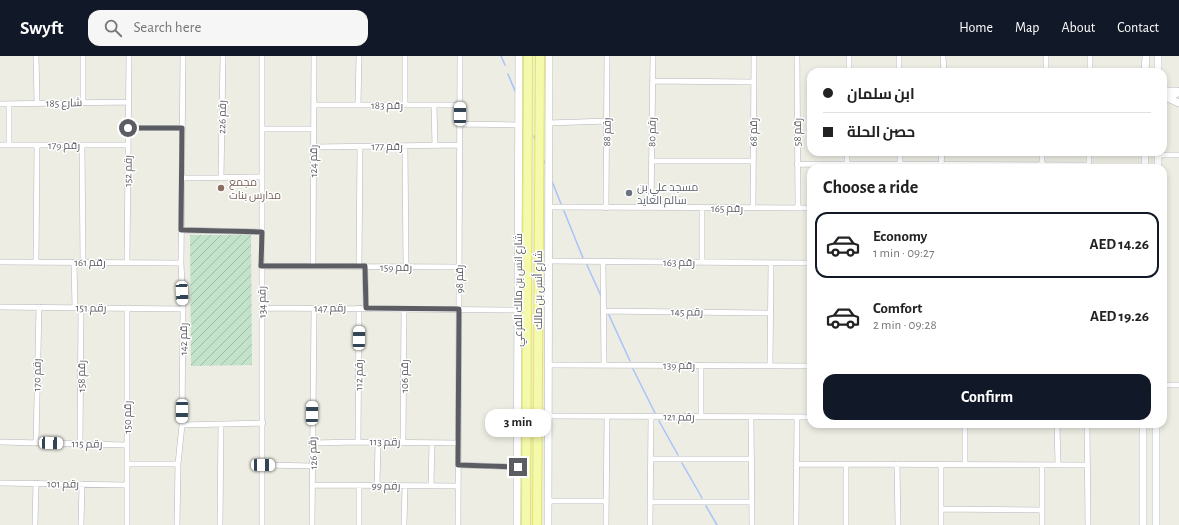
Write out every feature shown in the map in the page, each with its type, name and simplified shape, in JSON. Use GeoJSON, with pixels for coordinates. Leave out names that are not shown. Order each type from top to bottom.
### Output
{"type":"FeatureCollection","features":[{"type":"Feature","properties":{"kind":"main road","name":"شارع أنس بن مالك"},"geometry":{"type":"LineString","coordinates":[[526,525],[528,433],[528,56]]}},
{"type":"Feature","properties":{"kind":"main road","name":"شارع أنس بن مالك"},"geometry":{"type":"LineString","coordinates":[[537,525],[540,56]]}},
{"type":"Feature","properties":{"kind":"street"},"geometry":{"type":"LineString","coordinates":[[36,56],[37,103]]}},
{"type":"Feature","properties":{"kind":"street"},"geometry":{"type":"LineString","coordinates":[[83,56],[83,103]]}},
{"type":"Feature","properties":{"kind":"street","name":"رقم 152"},"geometry":{"type":"LineString","coordinates":[[127,262],[129,56]]}},
{"type":"Feature","properties":{"kind":"street","name":"رقم 142"},"geometry":{"type":"LineString","coordinates":[[177,525],[178,464],[182,425],[183,309],[180,263],[183,56]]}},
{"type":"Feature","properties":{"kind":"street","name":"رقم 226"},"geometry":{"type":"LineString","coordinates":[[221,178],[222,56]]}},
{"type":"Feature","properties":{"kind":"street","name":"رقم 134"},"geometry":{"type":"LineString","coordinates":[[262,56],[262,525]]}},
{"type":"Feature","properties":{"kind":"street","name":"رقم 124"},"geometry":{"type":"LineString","coordinates":[[313,266],[314,56]]}},
{"type":"Feature","properties":{"kind":"street"},"geometry":{"type":"LineString","coordinates":[[358,105],[359,56]]}},
{"type":"Feature","properties":{"kind":"street"},"geometry":{"type":"LineString","coordinates":[[405,105],[406,56]]}},
{"type":"Feature","properties":{"kind":"street","name":"رقم 98"},"geometry":{"type":"LineString","coordinates":[[458,525],[460,56]]}},
{"type":"Feature","properties":{"kind":"street","name":"شارع انس بن مالك الفرعي"},"geometry":{"type":"LineString","coordinates":[[517,525],[519,56]]}},
{"type":"Feature","properties":{"kind":"street"},"geometry":{"type":"LineString","coordinates":[[548,56],[548,525]]}},
{"type":"Feature","properties":{"kind":"street","name":"رقم 88"},"geometry":{"type":"LineString","coordinates":[[606,208],[608,121],[607,56]]}},
{"type":"Feature","properties":{"kind":"street","name":"رقم 80"},"geometry":{"type":"LineString","coordinates":[[651,208],[653,56]]}},
{"type":"Feature","properties":{"kind":"street","name":"رقم 68"},"geometry":{"type":"LineString","coordinates":[[753,208],[754,56]]}},
{"type":"Feature","properties":{"kind":"street","name":"رقم 58"},"geometry":{"type":"LineString","coordinates":[[797,56],[798,208]]}},
{"type":"Feature","properties":{"kind":"street"},"geometry":{"type":"LineString","coordinates":[[848,68],[849,56]]}},
{"type":"Feature","properties":{"kind":"street"},"geometry":{"type":"LineString","coordinates":[[899,56],[899,68]]}},
{"type":"Feature","properties":{"kind":"street"},"geometry":{"type":"LineString","coordinates":[[943,56],[944,68]]}},
{"type":"Feature","properties":{"kind":"street"},"geometry":{"type":"LineString","coordinates":[[1046,56],[1046,68]]}},
{"type":"Feature","properties":{"kind":"street"},"geometry":{"type":"LineString","coordinates":[[1090,56],[1090,68]]}},
{"type":"Feature","properties":{"kind":"street"},"geometry":{"type":"LineString","coordinates":[[1145,68],[1146,56]]}},
{"type":"Feature","properties":{"kind":"street"},"geometry":{"type":"LineString","coordinates":[[1158,56],[1158,68]]}},
{"type":"Feature","properties":{"kind":"street"},"geometry":{"type":"LineString","coordinates":[[653,81],[753,82]]}},
{"type":"Feature","properties":{"kind":"street"},"geometry":{"type":"LineString","coordinates":[[1167,90],[1179,91]]}},
{"type":"Feature","properties":{"kind":"street"},"geometry":{"type":"LineString","coordinates":[[1179,91],[1168,98],[1179,103]]}},
{"type":"Feature","properties":{"kind":"street","name":"شارع 185"},"geometry":{"type":"LineString","coordinates":[[0,104],[129,102]]}},
{"type":"Feature","properties":{"kind":"street"},"geometry":{"type":"LineString","coordinates":[[1167,103],[1179,103]]}},
{"type":"Feature","properties":{"kind":"street"},"geometry":{"type":"LineString","coordinates":[[9,104],[9,145]]}},
{"type":"Feature","properties":{"kind":"street"},"geometry":{"type":"LineString","coordinates":[[434,104],[435,146]]}},
{"type":"Feature","properties":{"kind":"street","name":"رقم 183"},"geometry":{"type":"LineString","coordinates":[[314,105],[460,105]]}},
{"type":"Feature","properties":{"kind":"street"},"geometry":{"type":"LineString","coordinates":[[548,123],[608,121]]}},
{"type":"Feature","properties":{"kind":"street"},"geometry":{"type":"LineString","coordinates":[[460,124],[518,125]]}},
{"type":"Feature","properties":{"kind":"street"},"geometry":{"type":"LineString","coordinates":[[128,128],[182,128]]}},
{"type":"Feature","properties":{"kind":"street"},"geometry":{"type":"LineString","coordinates":[[262,129],[314,129]]}},
{"type":"Feature","properties":{"kind":"street","name":"رقم 179"},"geometry":{"type":"LineString","coordinates":[[0,145],[128,145]]}},
{"type":"Feature","properties":{"kind":"street"},"geometry":{"type":"LineString","coordinates":[[36,145],[36,262]]}},
{"type":"Feature","properties":{"kind":"street"},"geometry":{"type":"LineString","coordinates":[[82,145],[83,262]]}},
{"type":"Feature","properties":{"kind":"street"},"geometry":{"type":"LineString","coordinates":[[360,146],[362,266],[366,308]]}},
{"type":"Feature","properties":{"kind":"street"},"geometry":{"type":"LineString","coordinates":[[405,146],[406,267]]}},
{"type":"Feature","properties":{"kind":"street","name":"رقم 177"},"geometry":{"type":"LineString","coordinates":[[314,147],[460,146]]}},
{"type":"Feature","properties":{"kind":"street"},"geometry":{"type":"LineString","coordinates":[[1167,154],[1179,155]]}},
{"type":"Feature","properties":{"kind":"street"},"geometry":{"type":"LineString","coordinates":[[797,164],[847,164],[847,156]]}},
{"type":"Feature","properties":{"kind":"street"},"geometry":{"type":"LineString","coordinates":[[652,161],[753,162]]}},
{"type":"Feature","properties":{"kind":"street"},"geometry":{"type":"LineString","coordinates":[[182,178],[262,177]]}},
{"type":"Feature","properties":{"kind":"street"},"geometry":{"type":"LineString","coordinates":[[518,191],[528,320]]}},
{"type":"Feature","properties":{"kind":"street"},"geometry":{"type":"LineString","coordinates":[[538,313],[548,207]]}},
{"type":"Feature","properties":{"kind":"street","name":"رقم 165"},"geometry":{"type":"LineString","coordinates":[[548,207],[807,208]]}},
{"type":"Feature","properties":{"kind":"street"},"geometry":{"type":"LineString","coordinates":[[702,208],[702,262]]}},
{"type":"Feature","properties":{"kind":"street"},"geometry":{"type":"LineString","coordinates":[[181,230],[262,232]]}},
{"type":"Feature","properties":{"kind":"street","name":"رقم 163"},"geometry":{"type":"LineString","coordinates":[[548,261],[807,263]]}},
{"type":"Feature","properties":{"kind":"street","name":"رقم 161"},"geometry":{"type":"LineString","coordinates":[[0,262],[180,263]]}},
{"type":"Feature","properties":{"kind":"street","name":"رقم 158"},"geometry":{"type":"LineString","coordinates":[[74,262],[78,308],[80,444]]}},
{"type":"Feature","properties":{"kind":"street"},"geometry":{"type":"LineString","coordinates":[[603,262],[604,365]]}},
{"type":"Feature","properties":{"kind":"street"},"geometry":{"type":"LineString","coordinates":[[770,366],[771,262]]}},
{"type":"Feature","properties":{"kind":"street","name":"رقم 159"},"geometry":{"type":"LineString","coordinates":[[261,266],[459,267]]}},
{"type":"Feature","properties":{"kind":"street","name":"رقم 151"},"geometry":{"type":"LineString","coordinates":[[0,307],[183,309]]}},
{"type":"Feature","properties":{"kind":"street","name":"رقم 170"},"geometry":{"type":"LineString","coordinates":[[36,442],[39,307]]}},
{"type":"Feature","properties":{"kind":"street","name":"رقم 147"},"geometry":{"type":"LineString","coordinates":[[262,308],[518,310]]}},
{"type":"Feature","properties":{"kind":"street","name":"رقم 112"},"geometry":{"type":"LineString","coordinates":[[358,442],[360,308]]}},
{"type":"Feature","properties":{"kind":"street","name":"رقم 150"},"geometry":{"type":"LineString","coordinates":[[126,525],[127,309]]}},
{"type":"Feature","properties":{"kind":"street","name":"رقم 126"},"geometry":{"type":"LineString","coordinates":[[312,525],[314,466],[312,443],[314,309]]}},
{"type":"Feature","properties":{"kind":"street","name":"رقم 106"},"geometry":{"type":"LineString","coordinates":[[403,443],[404,309]]}},
{"type":"Feature","properties":{"kind":"street","name":"رقم 145"},"geometry":{"type":"LineString","coordinates":[[604,311],[771,313]]}},
{"type":"Feature","properties":{"kind":"street","name":"رقم 139"},"geometry":{"type":"LineString","coordinates":[[548,365],[807,366]]}},
{"type":"Feature","properties":{"kind":"street"},"geometry":{"type":"LineString","coordinates":[[701,365],[701,418]]}},
{"type":"Feature","properties":{"kind":"street"},"geometry":{"type":"LineString","coordinates":[[1167,384],[1179,385]]}},
{"type":"Feature","properties":{"kind":"street","name":"رقم 121"},"geometry":{"type":"LineString","coordinates":[[548,416],[701,418],[807,417]]}},
{"type":"Feature","properties":{"kind":"street"},"geometry":{"type":"LineString","coordinates":[[606,525],[607,416]]}},
{"type":"Feature","properties":{"kind":"street"},"geometry":{"type":"LineString","coordinates":[[650,525],[651,417]]}},
{"type":"Feature","properties":{"kind":"street"},"geometry":{"type":"LineString","coordinates":[[796,525],[797,417]]}},
{"type":"Feature","properties":{"kind":"street"},"geometry":{"type":"LineString","coordinates":[[751,418],[752,525]]}},
{"type":"Feature","properties":{"kind":"street"},"geometry":{"type":"LineString","coordinates":[[182,425],[263,423]]}},
{"type":"Feature","properties":{"kind":"street"},"geometry":{"type":"LineString","coordinates":[[220,525],[221,424]]}},
{"type":"Feature","properties":{"kind":"street"},"geometry":{"type":"LineString","coordinates":[[965,464],[966,428]]}},
{"type":"Feature","properties":{"kind":"street"},"geometry":{"type":"LineString","coordinates":[[1057,428],[1058,465]]}},
{"type":"Feature","properties":{"kind":"street"},"geometry":{"type":"LineString","coordinates":[[1087,428],[1088,525]]}},
{"type":"Feature","properties":{"kind":"street"},"geometry":{"type":"LineString","coordinates":[[1143,428],[1143,525]]}},
{"type":"Feature","properties":{"kind":"street"},"geometry":{"type":"LineString","coordinates":[[1156,428],[1156,525]]}},
{"type":"Feature","properties":{"kind":"street","name":"رقم 115"},"geometry":{"type":"LineString","coordinates":[[0,442],[127,445]]}},
{"type":"Feature","properties":{"kind":"street","name":"رقم 113"},"geometry":{"type":"LineString","coordinates":[[312,443],[458,443]]}},
{"type":"Feature","properties":{"kind":"street"},"geometry":{"type":"LineString","coordinates":[[377,486],[378,443]]}},
{"type":"Feature","properties":{"kind":"street"},"geometry":{"type":"LineString","coordinates":[[431,486],[432,443]]}},
{"type":"Feature","properties":{"kind":"street"},"geometry":{"type":"LineString","coordinates":[[651,459],[752,459]]}},
{"type":"Feature","properties":{"kind":"street"},"geometry":{"type":"LineString","coordinates":[[127,464],[178,464]]}},
{"type":"Feature","properties":{"kind":"street"},"geometry":{"type":"LineString","coordinates":[[797,464],[1087,465]]}},
{"type":"Feature","properties":{"kind":"street"},"geometry":{"type":"LineString","coordinates":[[846,464],[846,525]]}},
{"type":"Feature","properties":{"kind":"street"},"geometry":{"type":"LineString","coordinates":[[898,464],[898,525]]}},
{"type":"Feature","properties":{"kind":"street"},"geometry":{"type":"LineString","coordinates":[[1042,464],[1042,525]]}},
{"type":"Feature","properties":{"kind":"street"},"geometry":{"type":"LineString","coordinates":[[263,465],[314,466]]}},
{"type":"Feature","properties":{"kind":"street"},"geometry":{"type":"LineString","coordinates":[[458,465],[518,467]]}},
{"type":"Feature","properties":{"kind":"street"},"geometry":{"type":"LineString","coordinates":[[941,465],[941,525]]}},
{"type":"Feature","properties":{"kind":"street","name":"رقم 101"},"geometry":{"type":"LineString","coordinates":[[0,483],[127,485]]}},
{"type":"Feature","properties":{"kind":"street"},"geometry":{"type":"LineString","coordinates":[[35,525],[36,484]]}},
{"type":"Feature","properties":{"kind":"street"},"geometry":{"type":"LineString","coordinates":[[81,525],[82,484]]}},
{"type":"Feature","properties":{"kind":"street","name":"رقم 99"},"geometry":{"type":"LineString","coordinates":[[313,485],[458,486]]}},
{"type":"Feature","properties":{"kind":"street"},"geometry":{"type":"LineString","coordinates":[[359,525],[360,486]]}},
{"type":"Feature","properties":{"kind":"street"},"geometry":{"type":"LineString","coordinates":[[404,525],[405,486]]}},
{"type":"Feature","properties":{"kind":"street"},"geometry":{"type":"LineString","coordinates":[[548,501],[606,501]]}},
{"type":"Feature","properties":{"kind":"street"},"geometry":{"type":"LineString","coordinates":[[650,502],[752,502]]}},
{"type":"Feature","properties":{"kind":"street"},"geometry":{"type":"LineString","coordinates":[[941,509],[1042,510]]}},
{"type":"Feature","properties":{"kind":"green space"},"geometry":{"type":"Polygon","coordinates":[[[190,235],[251,235],[252,365],[191,366],[190,235]]]}},
{"type":"Feature","properties":{"kind":"waterway"},"geometry":{"type":"LineString","coordinates":[[501,56],[505,65]]}},
{"type":"Feature","properties":{"kind":"waterway"},"geometry":{"type":"LineString","coordinates":[[508,74],[515,91]]}},
{"type":"Feature","properties":{"kind":"waterway"},"geometry":{"type":"LineString","coordinates":[[534,136],[536,142]]}},
{"type":"Feature","properties":{"kind":"waterway"},"geometry":{"type":"LineString","coordinates":[[543,159],[545,163]]}},
{"type":"Feature","properties":{"kind":"waterway"},"geometry":{"type":"LineString","coordinates":[[552,181],[561,204]]}},
{"type":"Feature","properties":{"kind":"waterway"},"geometry":{"type":"LineString","coordinates":[[564,211],[583,258]]}},
{"type":"Feature","properties":{"kind":"waterway"},"geometry":{"type":"LineString","coordinates":[[587,265],[601,296]]}},
{"type":"Feature","properties":{"kind":"waterway"},"geometry":{"type":"LineString","coordinates":[[609,315],[630,361]]}},
{"type":"Feature","properties":{"kind":"waterway"},"geometry":{"type":"LineString","coordinates":[[633,369],[655,413]]}},
{"type":"Feature","properties":{"kind":"waterway"},"geometry":{"type":"LineString","coordinates":[[659,421],[678,455]]}},
{"type":"Feature","properties":{"kind":"waterway"},"geometry":{"type":"LineString","coordinates":[[682,463],[702,498]]}},
{"type":"Feature","properties":{"kind":"waterway"},"geometry":{"type":"LineString","coordinates":[[706,506],[717,525]]}},
{"type":"Feature","properties":{"kind":"place","name":"مجمع مدارس بنات"},"geometry":{"type":"Point","coordinates":[221,188]}},
{"type":"Feature","properties":{"kind":"place","name":"مسجد علي بن سالم العايد"},"geometry":{"type":"Point","coordinates":[629,193]}},
{"type":"Feature","properties":{"kind":"route"},"geometry":{"type":"LineString","coordinates":[[128,128],[182,128],[181,230],[262,232],[261,266],[365,266],[366,308],[459,309],[458,465],[518,467]]}}]}
